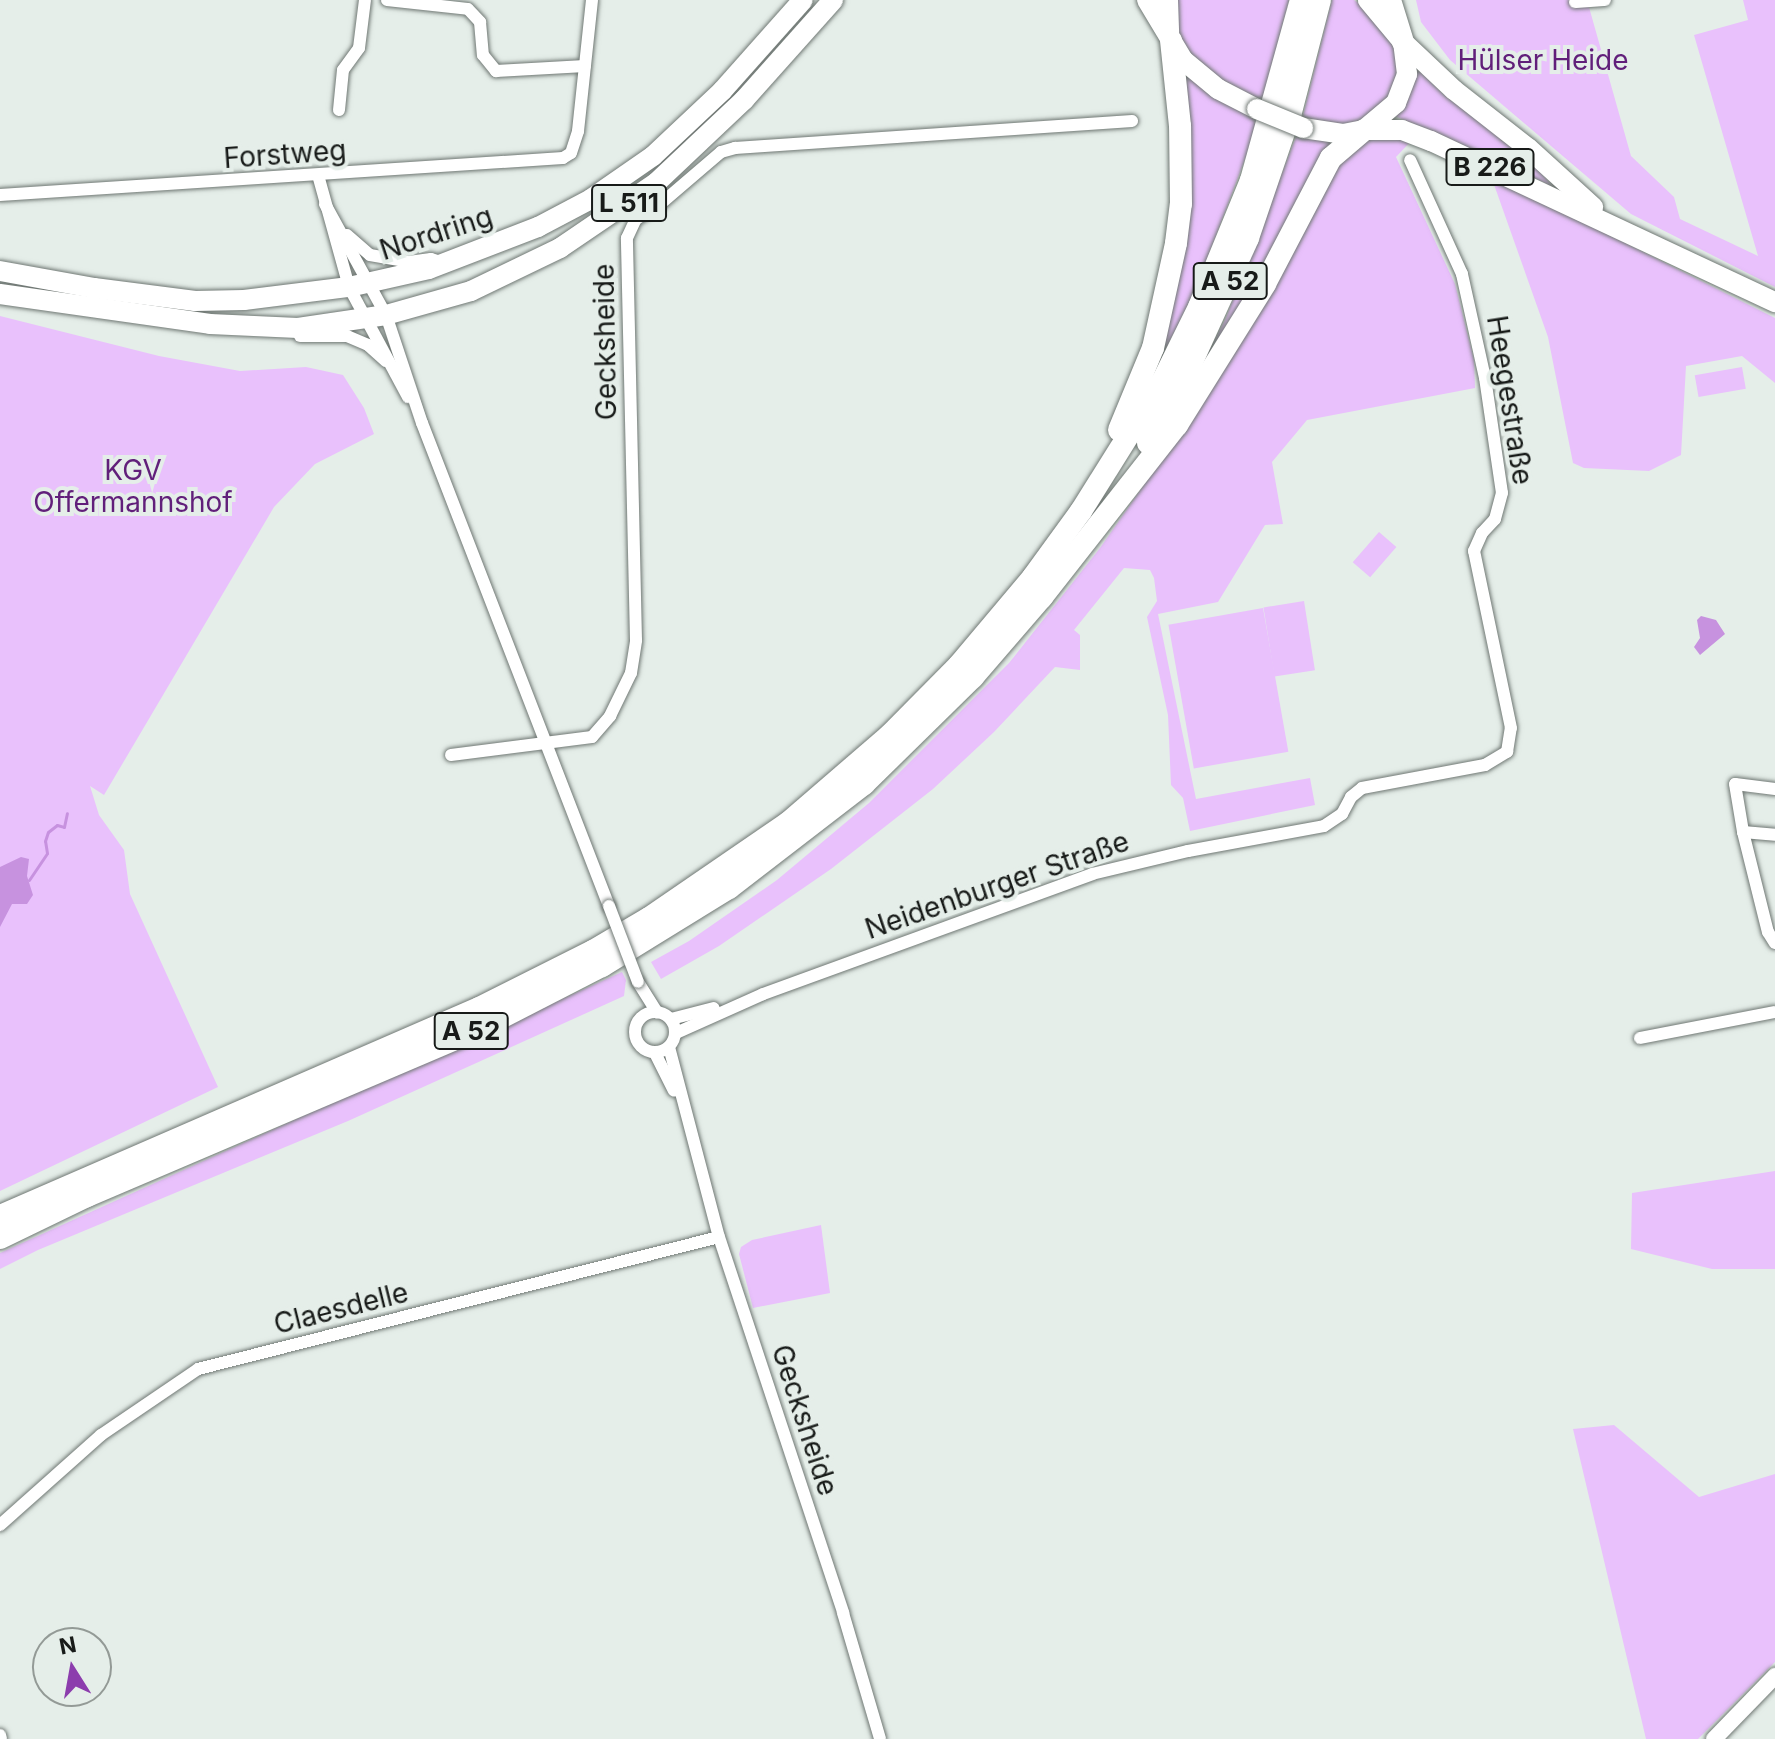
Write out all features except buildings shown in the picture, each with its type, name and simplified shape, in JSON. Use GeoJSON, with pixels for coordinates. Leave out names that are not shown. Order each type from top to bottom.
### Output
{"type":"FeatureCollection","features":[{"type":"Feature","properties":{"kind":"highway","name":"A 52"},"geometry":{"type":"LineString","coordinates":[[0,1216],[479,1008],[649,918],[788,823],[890,735],[968,654],[1033,577],[1081,511],[1162,382],[1232,230],[1263,143],[1301,0]]}},
{"type":"Feature","properties":{"kind":"highway","name":"A 52"},"geometry":{"type":"LineString","coordinates":[[0,1238],[87,1196],[487,1025],[660,933],[793,842],[900,751],[973,677],[1087,538],[1159,425],[1216,314],[1263,199],[1295,101],[1320,0]]}},
{"type":"Feature","properties":{"kind":"highway"},"geometry":{"type":"LineString","coordinates":[[1390,0],[1403,42]]}},
{"type":"Feature","properties":{"kind":"highway"},"geometry":{"type":"LineString","coordinates":[[1081,511],[1153,348],[1170,281],[1181,204],[1180,126],[1171,40]]}},
{"type":"Feature","properties":{"kind":"highway"},"geometry":{"type":"LineString","coordinates":[[1087,538],[1177,425],[1265,284],[1331,158],[1364,130]]}},
{"type":"Feature","properties":{"kind":"main road","name":"Nordring"},"geometry":{"type":"LineString","coordinates":[[0,271],[94,288],[195,301],[244,300],[359,285],[445,264],[538,227],[591,199],[653,156],[723,90],[803,0]]}},
{"type":"Feature","properties":{"kind":"main road","name":"L 511"},"geometry":{"type":"LineString","coordinates":[[0,294],[148,316],[250,327],[298,328],[376,317],[471,291],[560,248],[616,213],[707,138],[833,0]]}},
{"type":"Feature","properties":{"kind":"main road","name":"B 226"},"geometry":{"type":"LineString","coordinates":[[1147,0],[1183,60],[1208,82],[1257,109],[1303,128],[1343,134],[1392,129],[1410,132],[1775,302]]}},
{"type":"Feature","properties":{"kind":"main road"},"geometry":{"type":"LineString","coordinates":[[1168,0],[1171,40]]}},
{"type":"Feature","properties":{"kind":"main road","name":"B 226"},"geometry":{"type":"LineString","coordinates":[[1368,0],[1403,42],[1454,90],[1510,132],[1611,223]]}},
{"type":"Feature","properties":{"kind":"main road"},"geometry":{"type":"LineString","coordinates":[[1364,130],[1390,112],[1400,95],[1407,74],[1403,42]]}},
{"type":"Feature","properties":{"kind":"street"},"geometry":{"type":"LineString","coordinates":[[339,110],[343,70],[359,48],[365,0]]}},
{"type":"Feature","properties":{"kind":"street"},"geometry":{"type":"LineString","coordinates":[[387,0],[442,3],[468,9],[476,15],[483,55],[496,71],[585,66],[592,0]]}},
{"type":"Feature","properties":{"kind":"street"},"geometry":{"type":"LineString","coordinates":[[1575,2],[1605,0]]}},
{"type":"Feature","properties":{"kind":"street","name":"Forstweg"},"geometry":{"type":"LineString","coordinates":[[0,195],[552,160],[571,153],[578,131],[585,66]]}},
{"type":"Feature","properties":{"kind":"street","name":"Gecksheide"},"geometry":{"type":"LineString","coordinates":[[451,755],[592,737],[602,728],[631,673],[636,640],[627,238],[636,219],[658,206],[721,152],[735,148],[1132,121]]}},
{"type":"Feature","properties":{"kind":"street","name":"Heegestraße"},"geometry":{"type":"LineString","coordinates":[[1410,160],[1462,274],[1485,378],[1502,493],[1495,519],[1482,533],[1474,551],[1511,728],[1510,744]]}},
{"type":"Feature","properties":{"kind":"street"},"geometry":{"type":"LineString","coordinates":[[318,175],[325,204],[422,423],[638,982],[657,1012],[671,1019],[676,1033],[669,1047],[655,1053],[647,1051],[636,1039],[637,1023],[642,1017],[657,1012]]}},
{"type":"Feature","properties":{"kind":"street"},"geometry":{"type":"LineString","coordinates":[[325,204],[342,230],[370,255],[409,262],[431,259],[445,264]]}},
{"type":"Feature","properties":{"kind":"street"},"geometry":{"type":"LineString","coordinates":[[342,230],[359,285],[376,317],[391,366],[422,423]]}},
{"type":"Feature","properties":{"kind":"street"},"geometry":{"type":"LineString","coordinates":[[250,327],[284,336],[347,336],[368,345],[391,366]]}},
{"type":"Feature","properties":{"kind":"street","name":"Neidenburger Straße"},"geometry":{"type":"LineString","coordinates":[[676,1033],[763,994],[1092,874],[1188,851],[1324,826],[1342,814],[1351,797],[1362,788],[1492,763],[1510,744]]}},
{"type":"Feature","properties":{"kind":"street"},"geometry":{"type":"LineString","coordinates":[[1775,789],[1735,784],[1743,832],[1768,932],[1775,943]]}},
{"type":"Feature","properties":{"kind":"street"},"geometry":{"type":"LineString","coordinates":[[1743,832],[1775,835]]}},
{"type":"Feature","properties":{"kind":"street"},"geometry":{"type":"LineString","coordinates":[[638,982],[642,1017]]}},
{"type":"Feature","properties":{"kind":"street","name":"Neidenburger Straße"},"geometry":{"type":"LineString","coordinates":[[671,1019],[763,994]]}},
{"type":"Feature","properties":{"kind":"street"},"geometry":{"type":"LineString","coordinates":[[1640,1038],[1775,1012]]}},
{"type":"Feature","properties":{"kind":"street","name":"Gecksheide"},"geometry":{"type":"LineString","coordinates":[[669,1047],[719,1237],[838,1599],[880,1739]]}},
{"type":"Feature","properties":{"kind":"street","name":"Gecksheide"},"geometry":{"type":"LineString","coordinates":[[655,1053],[686,1116]]}},
{"type":"Feature","properties":{"kind":"street","name":"Claesdelle"},"geometry":{"type":"LineString","coordinates":[[0,1525],[101,1435],[198,1369],[719,1237]]}},
{"type":"Feature","properties":{"kind":"street"},"geometry":{"type":"LineString","coordinates":[[1714,1739],[1775,1676]]}},
{"type":"Feature","properties":{"kind":"green space"},"geometry":{"type":"Polygon","coordinates":[[[1174,0],[1289,0],[1262,103],[1223,85],[1181,45],[1174,0]]]}},
{"type":"Feature","properties":{"kind":"green space"},"geometry":{"type":"Polygon","coordinates":[[[1332,0],[1354,0],[1377,16],[1400,56],[1393,94],[1354,126],[1302,120],[1332,0]]]}},
{"type":"Feature","properties":{"kind":"green space","name":"Hülser Heide"},"geometry":{"type":"Polygon","coordinates":[[[1416,0],[1587,0],[1631,156],[1674,197],[1680,219],[1758,256],[1694,35],[1748,20],[1743,0],[1775,0],[1775,287],[1631,214],[1450,60],[1421,22],[1416,0]]]}},
{"type":"Feature","properties":{"kind":"green space"},"geometry":{"type":"Polygon","coordinates":[[[1178,65],[1217,97],[1259,122],[1198,283],[1155,372],[1169,311],[1178,65]]]}},
{"type":"Feature","properties":{"kind":"green space"},"geometry":{"type":"Polygon","coordinates":[[[1413,65],[1445,96],[1527,157],[1552,186],[1395,116],[1413,65]]]}},
{"type":"Feature","properties":{"kind":"green space"},"geometry":{"type":"Polygon","coordinates":[[[1296,137],[1337,141],[1283,238],[1192,387],[1226,318],[1296,137]]]}},
{"type":"Feature","properties":{"kind":"green space"},"geometry":{"type":"Polygon","coordinates":[[[1359,139],[1413,139],[1396,157],[1455,284],[1474,360],[1475,388],[1307,420],[1272,462],[1283,524],[1265,525],[1218,602],[1158,614],[1196,799],[1310,778],[1315,805],[1190,831],[1183,798],[1171,785],[1168,715],[1147,617],[1157,601],[1154,578],[1150,570],[1124,568],[1074,630],[1080,635],[1080,670],[1055,667],[994,732],[933,789],[831,869],[719,946],[661,979],[651,962],[689,941],[777,880],[869,803],[1009,663],[1100,548],[1204,399],[1332,168],[1359,139]]]}},
{"type":"Feature","properties":{"kind":"green space"},"geometry":{"type":"Polygon","coordinates":[[[1491,176],[1775,318],[1775,383],[1742,356],[1686,366],[1681,455],[1649,471],[1584,468],[1573,463],[1548,337],[1491,176]]]}},
{"type":"Feature","properties":{"kind":"green space","name":"KGV Offermannshof"},"geometry":{"type":"Polygon","coordinates":[[[0,316],[159,356],[240,371],[306,367],[343,375],[364,408],[374,434],[315,464],[274,507],[104,795],[90,786],[99,815],[124,850],[130,894],[218,1087],[0,1191],[0,316]]]}},
{"type":"Feature","properties":{"kind":"green space"},"geometry":{"type":"Polygon","coordinates":[[[1742,367],[1746,389],[1699,397],[1695,375],[1742,367]]]}},
{"type":"Feature","properties":{"kind":"green space"},"geometry":{"type":"Polygon","coordinates":[[[1379,532],[1396,547],[1370,577],[1353,562],[1379,532]]]}},
{"type":"Feature","properties":{"kind":"green space"},"geometry":{"type":"Polygon","coordinates":[[[1304,601],[1315,670],[1274,677],[1264,607],[1304,601]]]}},
{"type":"Feature","properties":{"kind":"green space"},"geometry":{"type":"Polygon","coordinates":[[[1263,608],[1288,752],[1194,768],[1168,625],[1263,608]]]}},
{"type":"Feature","properties":{"kind":"green space"},"geometry":{"type":"Polygon","coordinates":[[[622,972],[626,980],[624,996],[348,1121],[38,1250],[0,1269],[0,1253],[622,972]]]}},
{"type":"Feature","properties":{"kind":"green space"},"geometry":{"type":"Polygon","coordinates":[[[1775,1171],[1775,1269],[1712,1269],[1631,1249],[1632,1193],[1775,1171]]]}},
{"type":"Feature","properties":{"kind":"green space"},"geometry":{"type":"Polygon","coordinates":[[[821,1225],[830,1293],[753,1308],[739,1254],[741,1247],[752,1240],[821,1225]]]}},
{"type":"Feature","properties":{"kind":"green space"},"geometry":{"type":"Polygon","coordinates":[[[1614,1425],[1699,1497],[1775,1474],[1775,1662],[1698,1739],[1646,1739],[1573,1429],[1614,1425]]]}},
{"type":"Feature","properties":{"kind":"shaded area"},"geometry":{"type":"Polygon","coordinates":[[[1701,616],[1716,620],[1725,634],[1700,655],[1694,647],[1700,638],[1697,620],[1701,616]]]}},
{"type":"Feature","properties":{"kind":"shaded area"},"geometry":{"type":"Polygon","coordinates":[[[21,857],[29,859],[27,876],[33,895],[27,904],[12,904],[0,927],[0,867],[21,857]]]}},
{"type":"Feature","properties":{"kind":"waterway"},"geometry":{"type":"LineString","coordinates":[[29,880],[47,853],[45,841],[48,832],[57,825],[64,827],[67,813]]}}]}
